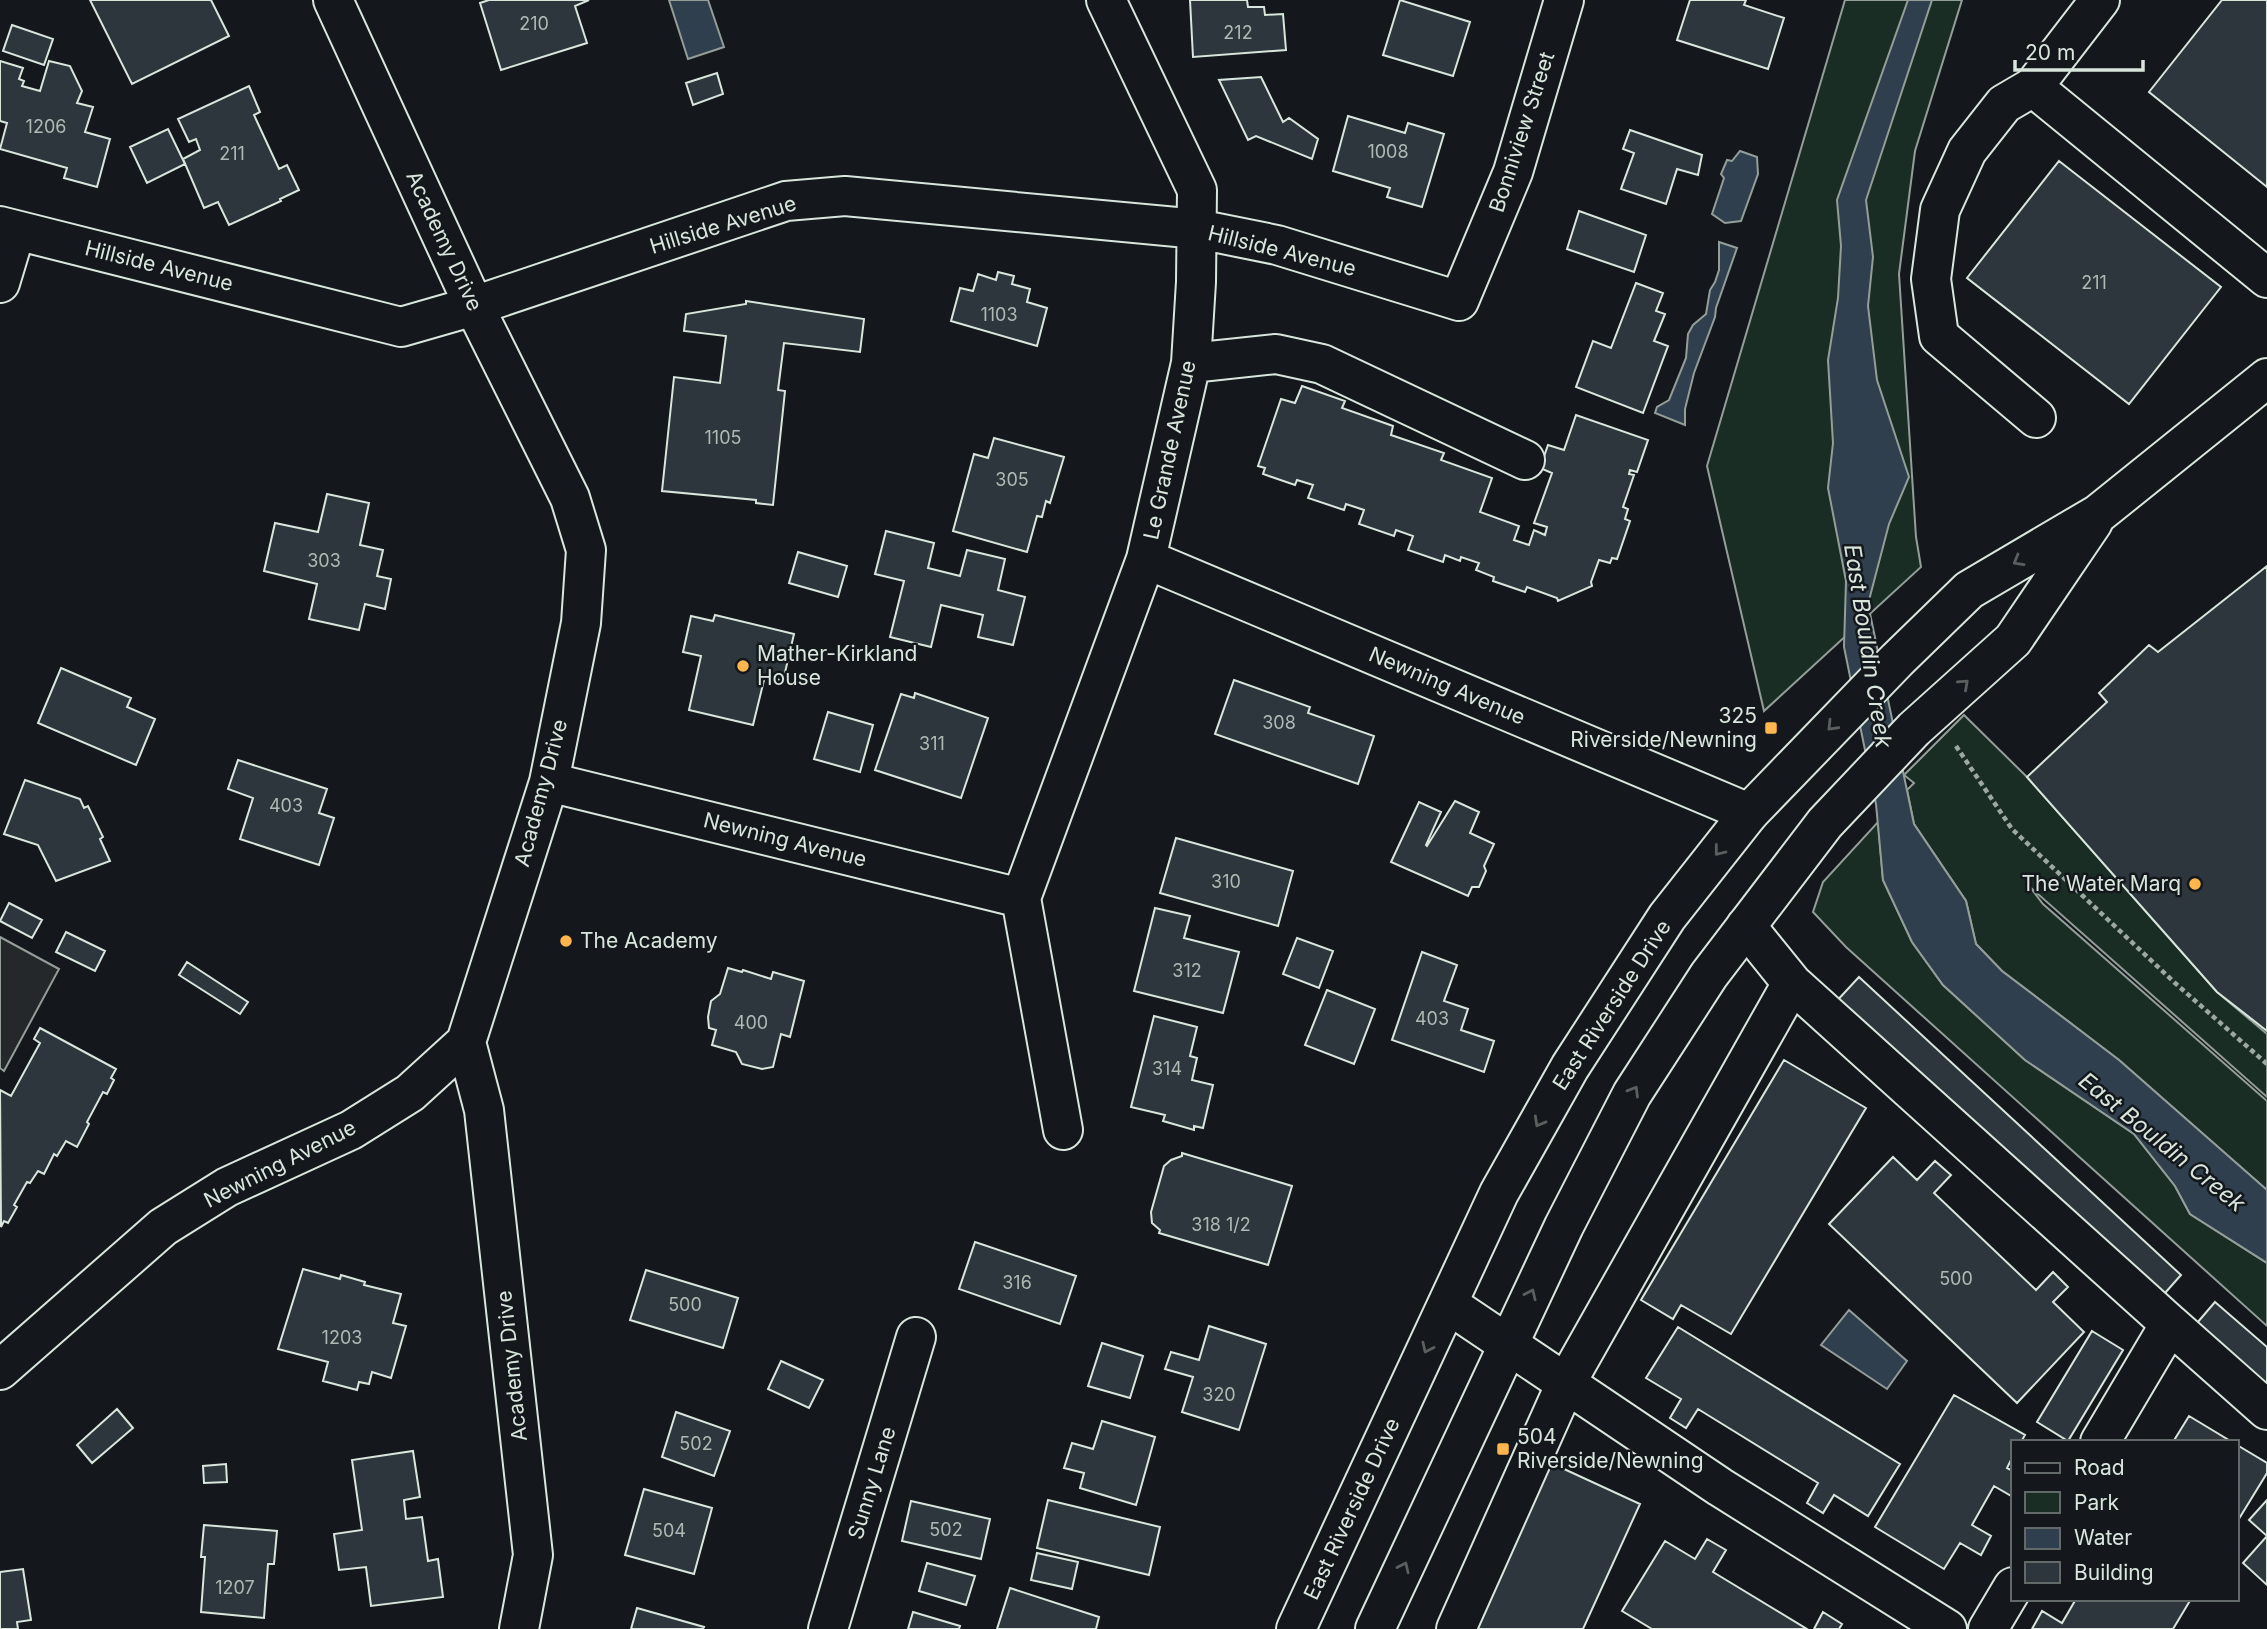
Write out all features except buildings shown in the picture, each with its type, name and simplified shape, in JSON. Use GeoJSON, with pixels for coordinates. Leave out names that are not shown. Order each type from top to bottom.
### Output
{"type":"FeatureCollection","features":[{"type":"Feature","properties":{"kind":"street","name":"Academy Drive"},"geometry":{"type":"LineString","coordinates":[[333,0],[474,306],[570,498],[586,550],[581,623],[549,782],[466,1042],[484,1110],[533,1555],[519,1629]]}},
{"type":"Feature","properties":{"kind":"street","name":"Le Grande Avenue"},"geometry":{"type":"LineString","coordinates":[[1021,898],[1146,559],[1191,363],[1198,229],[1197,190],[1106,0]]}},
{"type":"Feature","properties":{"kind":"street","name":"Bonniview Street"},"geometry":{"type":"LineString","coordinates":[[1460,301],[1513,172],[1564,0]]}},
{"type":"Feature","properties":{"kind":"street"},"geometry":{"type":"LineString","coordinates":[[2036,418],[1939,336],[1931,279],[1940,210],[1967,151],[2004,104],[2033,87],[2100,0]]}},
{"type":"Feature","properties":{"kind":"street"},"geometry":{"type":"LineString","coordinates":[[2033,87],[2267,278]]}},
{"type":"Feature","properties":{"kind":"street","name":"Hillside Avenue"},"geometry":{"type":"LineString","coordinates":[[8,228],[401,327],[474,306],[786,201],[845,196],[1198,229],[1277,245],[1460,301]]}},
{"type":"Feature","properties":{"kind":"street"},"geometry":{"type":"LineString","coordinates":[[0,283],[8,228]]}},
{"type":"Feature","properties":{"kind":"street"},"geometry":{"type":"LineString","coordinates":[[1191,363],[1276,354],[1322,364],[1525,460]]}},
{"type":"Feature","properties":{"kind":"street","name":"East Riverside Drive"},"geometry":{"type":"LineString","coordinates":[[1296,1629],[1499,1193],[1570,1067],[1667,917],[1749,813],[1969,590],[2098,514],[2267,378]]}},
{"type":"Feature","properties":{"kind":"street","name":"East Riverside Drive"},"geometry":{"type":"LineString","coordinates":[[1376,1629],[1564,1226],[1632,1094],[1709,975],[1825,823],[1923,720],[2013,640],[2098,514]]}},
{"type":"Feature","properties":{"kind":"street","name":"Newning Avenue"},"geometry":{"type":"LineString","coordinates":[[1146,559],[1749,813]]}},
{"type":"Feature","properties":{"kind":"street","name":"Newning Avenue"},"geometry":{"type":"LineString","coordinates":[[549,782],[1021,898]]}},
{"type":"Feature","properties":{"kind":"street"},"geometry":{"type":"LineString","coordinates":[[1021,898],[1063,1130]]}},
{"type":"Feature","properties":{"kind":"street"},"geometry":{"type":"LineString","coordinates":[[1746,926],[1792,983],[2267,1410]]}},
{"type":"Feature","properties":{"kind":"street"},"geometry":{"type":"LineString","coordinates":[[1457,1629],[1566,1383],[1792,983]]}},
{"type":"Feature","properties":{"kind":"street","name":"Newning Avenue"},"geometry":{"type":"LineString","coordinates":[[0,1370],[163,1227],[227,1187],[351,1130],[410,1093],[466,1042]]}},
{"type":"Feature","properties":{"kind":"street"},"geometry":{"type":"LineString","coordinates":[[1448,1304],[1720,1487],[1947,1629]]}},
{"type":"Feature","properties":{"kind":"street"},"geometry":{"type":"LineString","coordinates":[[2101,1440],[2170,1324]]}},
{"type":"Feature","properties":{"kind":"street","name":"Sunny Lane"},"geometry":{"type":"LineString","coordinates":[[828,1629],[916,1337]]}},
{"type":"Feature","properties":{"kind":"street"},"geometry":{"type":"LineString","coordinates":[[1988,1629],[2011,1590]]}},
{"type":"Feature","properties":{"kind":"path"},"geometry":{"type":"LineString","coordinates":[[1923,720],[2012,830],[2175,983],[2267,1064]]}},
{"type":"Feature","properties":{"kind":"green space"},"geometry":{"type":"Polygon","coordinates":[[[1845,0],[1962,0],[1915,151],[1899,274],[1916,537],[1921,567],[1764,711],[1707,466],[1845,0]]]}},
{"type":"Feature","properties":{"kind":"green space"},"geometry":{"type":"Polygon","coordinates":[[[1964,715],[2027,777],[2217,992],[2267,1034],[2267,1097],[2030,887],[2043,904],[2267,1101],[2267,1190],[2119,1060],[2002,971],[1976,944],[1966,901],[1914,824],[1907,790],[1914,783],[1904,775],[1964,715]]]}},
{"type":"Feature","properties":{"kind":"green space"},"geometry":{"type":"Polygon","coordinates":[[[1878,822],[1883,880],[1912,942],[1943,985],[2025,1060],[2134,1134],[2175,1186],[2190,1214],[2267,1263],[2267,1326],[1846,947],[1813,912],[1823,882],[1878,822]]]}},
{"type":"Feature","properties":{"kind":"shaded area"},"geometry":{"type":"Polygon","coordinates":[[[0,937],[59,969],[4,1071],[0,1068],[0,937]]]}},
{"type":"Feature","properties":{"kind":"water"},"geometry":{"type":"Polygon","coordinates":[[[669,0],[708,0],[724,47],[688,59],[669,0]]]}},
{"type":"Feature","properties":{"kind":"water","name":"East Bouldin Creek"},"geometry":{"type":"Polygon","coordinates":[[[1908,0],[1932,0],[1866,200],[1873,257],[1868,306],[1877,380],[1909,477],[1889,524],[1868,604],[1914,824],[1966,901],[1976,944],[2002,971],[2119,1060],[2267,1190],[2267,1263],[2190,1214],[2175,1186],[2134,1134],[2025,1060],[1943,985],[1912,942],[1883,880],[1876,804],[1844,647],[1846,581],[1828,488],[1833,443],[1828,360],[1838,298],[1841,246],[1837,200],[1908,0]]]}},
{"type":"Feature","properties":{"kind":"water"},"geometry":{"type":"Polygon","coordinates":[[[1740,151],[1757,157],[1758,174],[1741,221],[1725,223],[1712,214],[1727,160],[1732,161],[1740,151]]]}},
{"type":"Feature","properties":{"kind":"water"},"geometry":{"type":"Polygon","coordinates":[[[1719,242],[1737,248],[1694,373],[1685,409],[1685,425],[1655,413],[1657,407],[1669,400],[1686,358],[1688,334],[1693,325],[1706,314],[1710,290],[1719,270],[1719,242]]]}},
{"type":"Feature","properties":{"kind":"water"},"geometry":{"type":"Polygon","coordinates":[[[1849,1310],[1907,1361],[1887,1389],[1821,1345],[1849,1310]]]}},
{"type":"Feature","properties":{"kind":"place","name":"Mather-Kirkland House"},"geometry":{"type":"Point","coordinates":[743,666]}},
{"type":"Feature","properties":{"kind":"place","name":"325 Riverside/Newning"},"geometry":{"type":"Point","coordinates":[1771,728]}},
{"type":"Feature","properties":{"kind":"place","name":"The Water Marq"},"geometry":{"type":"Point","coordinates":[2195,884]}},
{"type":"Feature","properties":{"kind":"place","name":"The Academy"},"geometry":{"type":"Point","coordinates":[566,941]}},
{"type":"Feature","properties":{"kind":"place","name":"504 Riverside/Newning"},"geometry":{"type":"Point","coordinates":[1503,1449]}}]}
